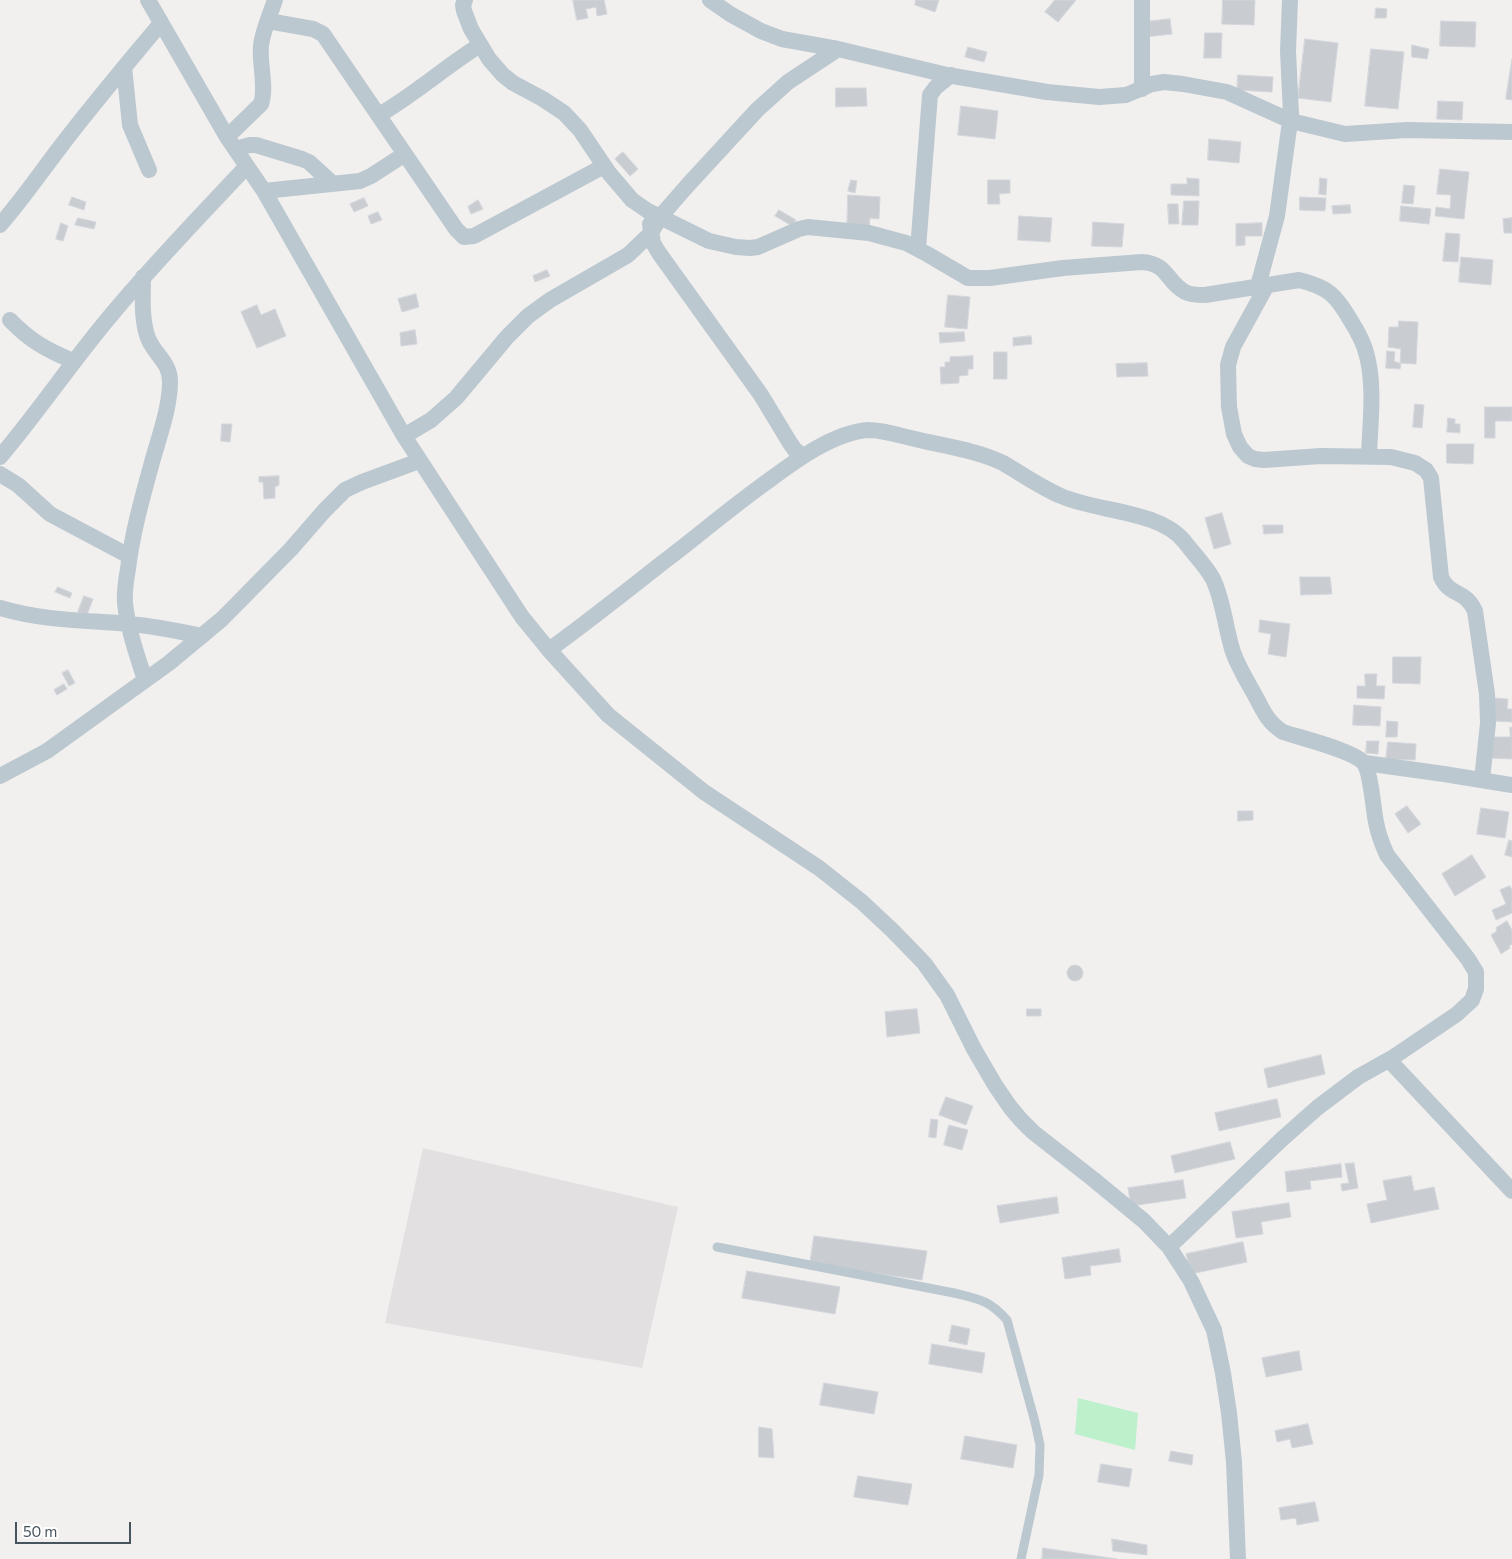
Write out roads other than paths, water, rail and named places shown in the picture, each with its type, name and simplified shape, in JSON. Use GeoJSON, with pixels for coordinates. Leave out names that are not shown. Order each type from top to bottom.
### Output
{"type":"FeatureCollection","features":[{"type":"Feature","properties":{"kind":"street"},"geometry":{"type":"LineString","coordinates":[[148,0],[231,143],[264,191],[419,461],[522,617],[549,650],[608,715],[704,792],[819,868],[862,902],[893,931],[924,963],[947,995],[974,1049],[995,1085],[1021,1120],[1033,1132],[1093,1178],[1144,1221],[1169,1247],[1191,1281],[1214,1330],[1216,1339],[1223,1373],[1234,1462],[1238,1559]]}},
{"type":"Feature","properties":{"kind":"street"},"geometry":{"type":"LineString","coordinates":[[231,143],[261,104],[263,97],[260,64],[261,45],[274,0]]}},
{"type":"Feature","properties":{"kind":"street"},"geometry":{"type":"LineString","coordinates":[[465,0],[464,11],[471,29],[489,59],[502,75],[564,113],[580,130],[604,166],[632,200],[654,214],[709,241],[736,247],[758,247],[808,227],[869,233],[906,243],[968,278],[990,278],[1063,268],[1142,262],[1153,263],[1161,268],[1185,292],[1194,295],[1206,295],[1299,280],[1328,291],[1342,304],[1360,336],[1367,355],[1371,385],[1369,456]]}},
{"type":"Feature","properties":{"kind":"street"},"geometry":{"type":"LineString","coordinates":[[710,0],[760,31],[782,39],[838,49],[951,75],[1047,92],[1099,97],[1126,95],[1152,84],[1164,82],[1206,87],[1226,92],[1291,121],[1345,134],[1407,130],[1512,132]]}},
{"type":"Feature","properties":{"kind":"street"},"geometry":{"type":"LineString","coordinates":[[1142,0],[1142,89]]}},
{"type":"Feature","properties":{"kind":"street"},"geometry":{"type":"LineString","coordinates":[[1290,0],[1288,51],[1291,121],[1277,216],[1263,285],[1233,347],[1228,365],[1230,407],[1234,434],[1240,447],[1248,456],[1255,459],[1321,456],[1391,457],[1415,463],[1426,470],[1431,478],[1441,577],[1445,586],[1471,601],[1475,611],[1483,665],[1488,724],[1482,780]]}},
{"type":"Feature","properties":{"kind":"street"},"geometry":{"type":"LineString","coordinates":[[268,21],[313,29],[323,34],[459,234],[464,237],[468,238],[604,166]]}},
{"type":"Feature","properties":{"kind":"street"},"geometry":{"type":"LineString","coordinates":[[0,225],[94,104],[161,23]]}},
{"type":"Feature","properties":{"kind":"street"},"geometry":{"type":"LineString","coordinates":[[379,115],[413,94],[453,62],[480,45]]}},
{"type":"Feature","properties":{"kind":"street"},"geometry":{"type":"LineString","coordinates":[[803,456],[790,443],[761,395],[659,254],[653,243],[651,233],[654,214],[757,110],[788,82],[838,49]]}},
{"type":"Feature","properties":{"kind":"street"},"geometry":{"type":"LineString","coordinates":[[124,67],[130,125],[149,170]]}},
{"type":"Feature","properties":{"kind":"street"},"geometry":{"type":"LineString","coordinates":[[918,249],[930,95],[936,87],[951,75]]}},
{"type":"Feature","properties":{"kind":"street"},"geometry":{"type":"LineString","coordinates":[[231,143],[256,145],[302,159],[333,184]]}},
{"type":"Feature","properties":{"kind":"street"},"geometry":{"type":"LineString","coordinates":[[264,191],[360,181],[405,154]]}},
{"type":"Feature","properties":{"kind":"street"},"geometry":{"type":"LineString","coordinates":[[0,457],[31,420],[73,361],[143,277],[247,166]]}},
{"type":"Feature","properties":{"kind":"street"},"geometry":{"type":"LineString","coordinates":[[404,436],[431,420],[456,398],[507,337],[528,316],[550,300],[628,255],[651,233]]}},
{"type":"Feature","properties":{"kind":"street"},"geometry":{"type":"LineString","coordinates":[[143,277],[142,305],[144,326],[148,339],[170,374],[166,411],[143,493],[130,556],[125,602],[129,624],[145,680]]}},
{"type":"Feature","properties":{"kind":"street"},"geometry":{"type":"LineString","coordinates":[[10,320],[43,347],[73,361]]}},
{"type":"Feature","properties":{"kind":"street"},"geometry":{"type":"LineString","coordinates":[[549,650],[753,492],[803,456],[853,433],[870,430],[887,432],[977,454],[1001,462],[1044,488],[1063,497],[1084,504],[1144,518],[1173,530],[1212,578],[1221,600],[1234,655],[1270,721],[1283,732],[1354,756],[1364,763],[1512,785]]}},
{"type":"Feature","properties":{"kind":"street"},"geometry":{"type":"LineString","coordinates":[[0,776],[47,751],[170,664],[222,619],[345,490],[419,461]]}},
{"type":"Feature","properties":{"kind":"street"},"geometry":{"type":"LineString","coordinates":[[0,474],[18,485],[50,514],[130,556]]}},
{"type":"Feature","properties":{"kind":"street"},"geometry":{"type":"LineString","coordinates":[[0,608],[19,614],[129,624],[202,636]]}},
{"type":"Feature","properties":{"kind":"street"},"geometry":{"type":"LineString","coordinates":[[1169,1247],[1317,1108],[1358,1078],[1389,1060],[1457,1014],[1472,1000],[1476,988],[1476,972],[1468,959],[1387,855],[1380,840],[1368,772],[1364,763]]}},
{"type":"Feature","properties":{"kind":"street"},"geometry":{"type":"LineString","coordinates":[[1389,1060],[1512,1191]]}},
{"type":"Feature","properties":{"kind":"lane"},"geometry":{"type":"LineString","coordinates":[[717,1247],[954,1293],[982,1300],[996,1308],[1007,1320],[1040,1445],[1039,1476],[1021,1559]]}}]}
